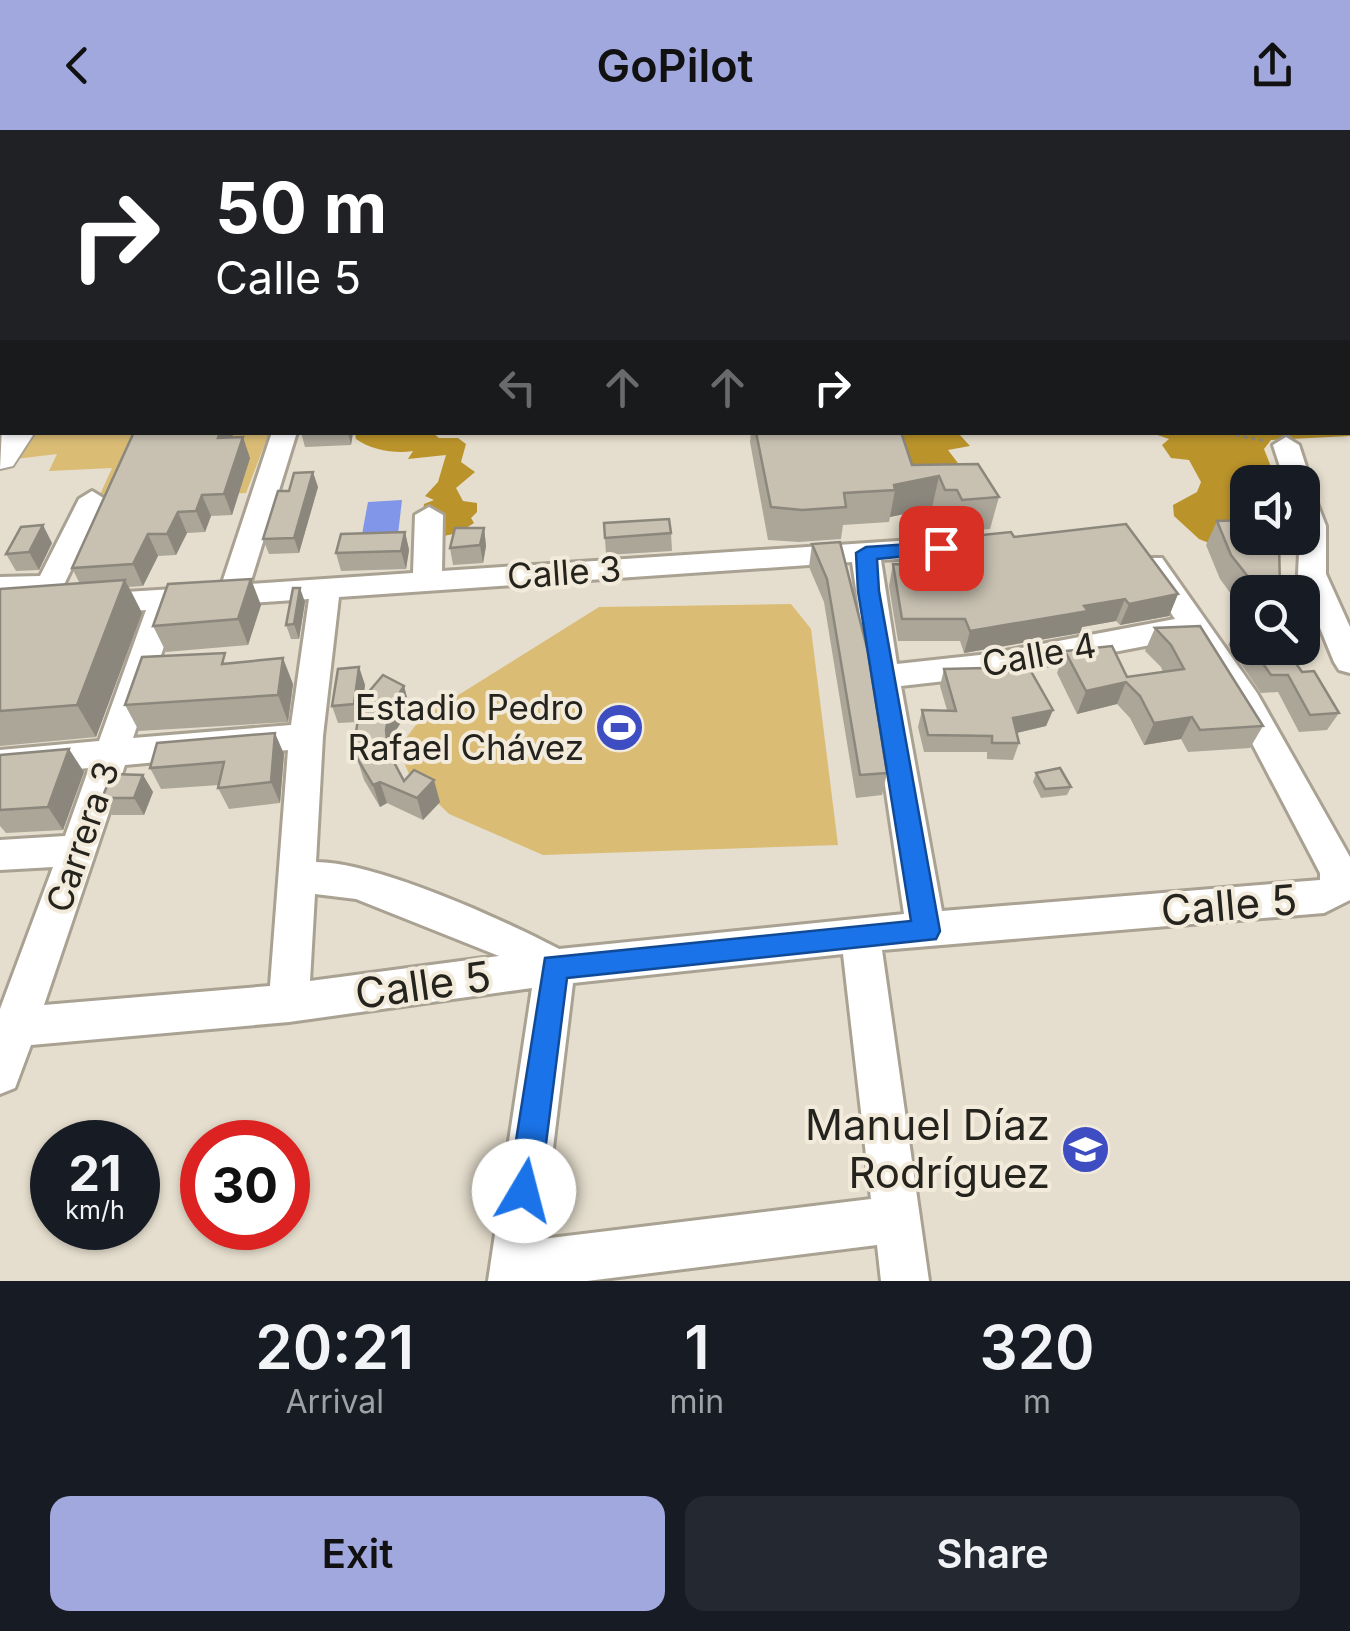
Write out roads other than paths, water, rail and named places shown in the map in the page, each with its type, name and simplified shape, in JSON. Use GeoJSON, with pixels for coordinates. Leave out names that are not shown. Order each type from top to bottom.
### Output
{"type":"FeatureCollection","features":[{"type":"Feature","properties":{"kind":"highway"},"geometry":{"type":"LineString","coordinates":[[0,458],[15,435]]}},
{"type":"Feature","properties":{"kind":"street"},"geometry":{"type":"LineString","coordinates":[[232,596],[284,435]]}},
{"type":"Feature","properties":{"kind":"street"},"geometry":{"type":"LineString","coordinates":[[1286,446],[1292,465]]}},
{"type":"Feature","properties":{"kind":"street"},"geometry":{"type":"LineString","coordinates":[[0,587],[43,596],[92,499]]}},
{"type":"Feature","properties":{"kind":"street"},"geometry":{"type":"LineString","coordinates":[[427,582],[429,514]]}},
{"type":"Feature","properties":{"kind":"street"},"geometry":{"type":"LineString","coordinates":[[1136,542],[1194,626]]}},
{"type":"Feature","properties":{"kind":"street","name":"Calle 3"},"geometry":{"type":"LineString","coordinates":[[0,610],[43,596],[164,600],[997,543]]}},
{"type":"Feature","properties":{"kind":"street"},"geometry":{"type":"LineString","coordinates":[[866,553],[926,931]]}},
{"type":"Feature","properties":{"kind":"street"},"geometry":{"type":"LineString","coordinates":[[1312,555],[1312,574],[1350,662]]}},
{"type":"Feature","properties":{"kind":"street"},"geometry":{"type":"LineString","coordinates":[[1312,574],[1350,603]]}},
{"type":"Feature","properties":{"kind":"street"},"geometry":{"type":"LineString","coordinates":[[289,1003],[306,736],[325,588]]}},
{"type":"Feature","properties":{"kind":"street","name":"Carrera 3"},"geometry":{"type":"LineString","coordinates":[[0,1073],[8,1027],[78,850],[164,600]]}},
{"type":"Feature","properties":{"kind":"street","name":"Calle 4"},"geometry":{"type":"LineString","coordinates":[[883,677],[989,665],[1194,626]]}},
{"type":"Feature","properties":{"kind":"street","name":"Calle 5"},"geometry":{"type":"LineString","coordinates":[[8,1027],[289,1003],[555,967],[860,936],[1324,897],[1338,888],[1339,872],[1246,701],[1194,626]]}},
{"type":"Feature","properties":{"kind":"street"},"geometry":{"type":"LineString","coordinates":[[0,763],[306,736]]}},
{"type":"Feature","properties":{"kind":"street"},"geometry":{"type":"LineString","coordinates":[[0,855],[78,850]]}},
{"type":"Feature","properties":{"kind":"street"},"geometry":{"type":"LineString","coordinates":[[297,878],[335,878],[358,884],[498,936],[555,967],[513,1273],[897,1219]]}},
{"type":"Feature","properties":{"kind":"street"},"geometry":{"type":"LineString","coordinates":[[860,936],[905,1281]]}},
{"type":"Feature","properties":{"kind":"water"},"geometry":{"type":"Polygon","coordinates":[[[402,500],[397,543],[360,545],[368,502],[402,500]]]}},
{"type":"Feature","properties":{"kind":"place","name":"Estadio Pedro Rafael Chávez"},"geometry":{"type":"Point","coordinates":[619,728]}},
{"type":"Feature","properties":{"kind":"place","name":"Manuel Díaz Rodríguez"},"geometry":{"type":"Point","coordinates":[1085,1149]}}]}
